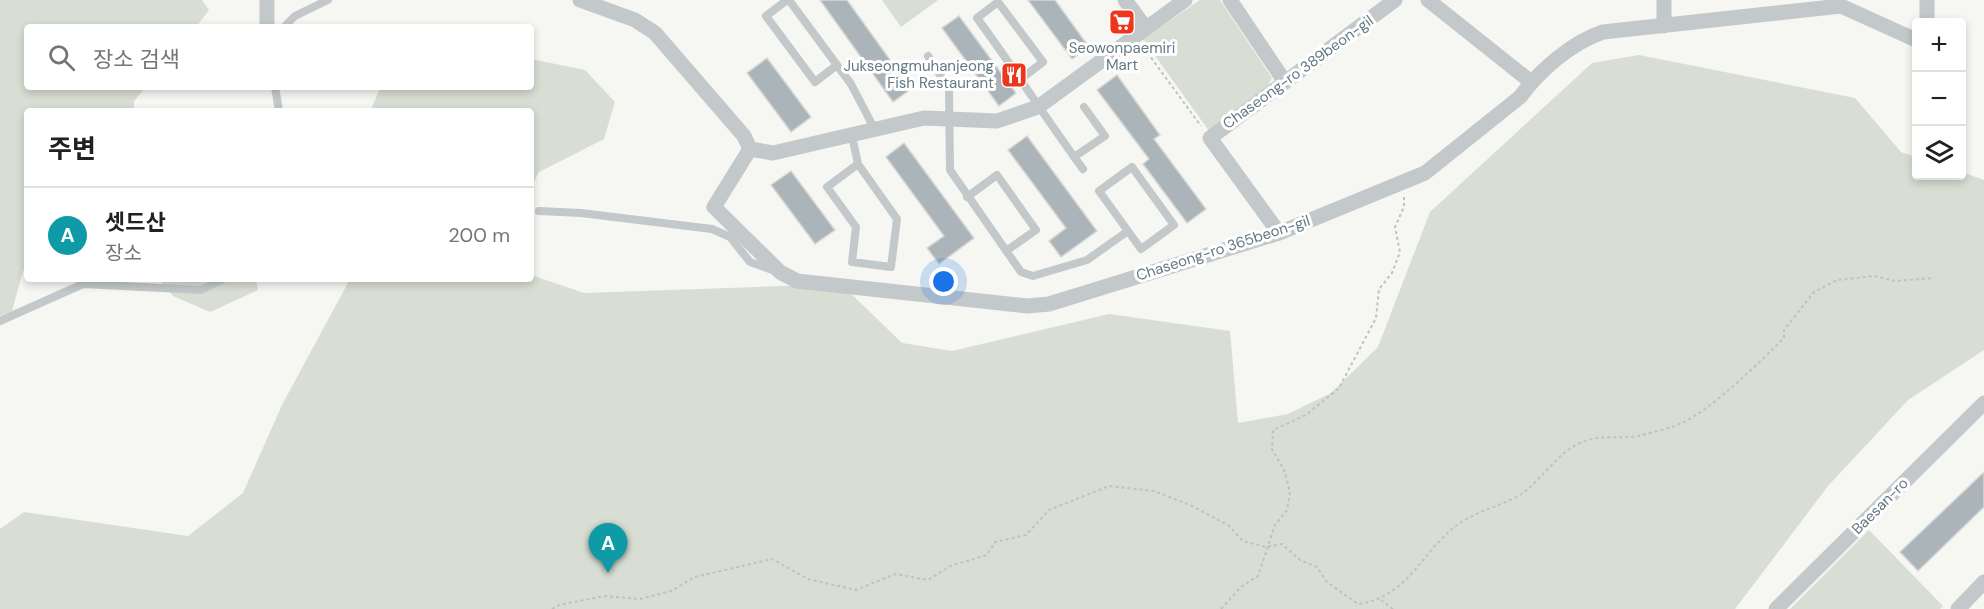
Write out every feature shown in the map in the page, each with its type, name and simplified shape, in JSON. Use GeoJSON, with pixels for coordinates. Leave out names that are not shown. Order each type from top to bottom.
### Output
{"type":"FeatureCollection","features":[{"type":"Feature","properties":{"kind":"street"},"geometry":{"type":"LineString","coordinates":[[267,0],[267,24]]}},
{"type":"Feature","properties":{"kind":"street"},"geometry":{"type":"LineString","coordinates":[[584,0],[635,20],[655,33],[744,136],[750,149],[773,153],[924,118],[997,121],[1038,107],[1185,0]]}},
{"type":"Feature","properties":{"kind":"street"},"geometry":{"type":"LineString","coordinates":[[1125,0],[1140,31]]}},
{"type":"Feature","properties":{"kind":"street"},"geometry":{"type":"LineString","coordinates":[[1230,0],[1285,82]]}},
{"type":"Feature","properties":{"kind":"street","name":"Chaseong-ro 389beon-gil"},"geometry":{"type":"LineString","coordinates":[[1279,233],[1210,138],[1395,0]]}},
{"type":"Feature","properties":{"kind":"street"},"geometry":{"type":"LineString","coordinates":[[1428,0],[1531,82]]}},
{"type":"Feature","properties":{"kind":"street"},"geometry":{"type":"LineString","coordinates":[[1664,0],[1664,27]]}},
{"type":"Feature","properties":{"kind":"street"},"geometry":{"type":"LineString","coordinates":[[1927,0],[1927,18]]}},
{"type":"Feature","properties":{"kind":"street","name":"Chaseong-ro 365beon-gil"},"geometry":{"type":"LineString","coordinates":[[750,149],[714,207],[780,272],[797,281],[1038,305],[1279,233],[1425,173],[1520,98],[1531,82],[1593,35],[1841,6],[1912,38]]}},
{"type":"Feature","properties":{"kind":"street","name":"Baesan-ro"},"geometry":{"type":"LineString","coordinates":[[1776,609],[1984,403]]}},
{"type":"Feature","properties":{"kind":"street"},"geometry":{"type":"LineString","coordinates":[[1958,609],[1984,582]]}},
{"type":"Feature","properties":{"kind":"lane"},"geometry":{"type":"LineString","coordinates":[[287,24],[295,16],[328,0]]}},
{"type":"Feature","properties":{"kind":"lane"},"geometry":{"type":"LineString","coordinates":[[837,65],[815,82],[766,16],[788,0],[837,65],[851,84],[875,130]]}},
{"type":"Feature","properties":{"kind":"lane"},"geometry":{"type":"LineString","coordinates":[[1022,78],[1043,62],[998,2],[977,18],[1022,78],[1038,107],[1083,169]]}},
{"type":"Feature","properties":{"kind":"lane"},"geometry":{"type":"LineString","coordinates":[[928,56],[949,89],[950,170],[1021,272],[1033,276],[1087,260],[1128,231]]}},
{"type":"Feature","properties":{"kind":"lane"},"geometry":{"type":"LineString","coordinates":[[276,90],[278,108]]}},
{"type":"Feature","properties":{"kind":"lane"},"geometry":{"type":"LineString","coordinates":[[1074,157],[1104,136],[1084,107]]}},
{"type":"Feature","properties":{"kind":"lane"},"geometry":{"type":"LineString","coordinates":[[852,136],[858,164],[897,219],[891,267],[852,262],[856,227],[826,187],[858,164]]}},
{"type":"Feature","properties":{"kind":"lane"},"geometry":{"type":"LineString","coordinates":[[1132,167],[1174,225],[1142,249],[1128,231],[1099,191],[1132,167]]}},
{"type":"Feature","properties":{"kind":"lane"},"geometry":{"type":"LineString","coordinates":[[967,197],[997,175],[1036,230],[1006,251]]}},
{"type":"Feature","properties":{"kind":"lane"},"geometry":{"type":"LineString","coordinates":[[539,211],[581,213],[711,229],[730,237],[750,262],[780,272]]}},
{"type":"Feature","properties":{"kind":"lane"},"geometry":{"type":"LineString","coordinates":[[0,321],[83,285],[201,290],[217,282]]}},
{"type":"Feature","properties":{"kind":"path"},"geometry":{"type":"LineString","coordinates":[[1140,31],[1210,138]]}},
{"type":"Feature","properties":{"kind":"path"},"geometry":{"type":"LineString","coordinates":[[1221,609],[1241,587],[1258,576],[1275,525],[1287,510],[1290,492],[1284,470],[1272,449],[1273,430],[1306,415],[1339,388],[1376,318],[1380,289],[1392,273],[1400,252],[1395,227],[1404,207],[1401,183]]}},
{"type":"Feature","properties":{"kind":"path"},"geometry":{"type":"LineString","coordinates":[[552,609],[559,605],[605,596],[640,599],[671,591],[695,576],[772,559],[808,579],[856,590],[894,574],[928,580],[950,566],[987,555],[995,542],[1026,535],[1049,510],[1109,486],[1154,491],[1190,504],[1228,525],[1243,541],[1266,547],[1282,544],[1300,560],[1317,567],[1327,582],[1358,604],[1381,599],[1419,567],[1439,541],[1462,521],[1521,493],[1554,462],[1576,446],[1588,440],[1635,436],[1682,423],[1769,353],[1784,338],[1784,330],[1814,292],[1837,280],[1874,276],[1895,281],[1934,278]]}},
{"type":"Feature","properties":{"kind":"path"},"geometry":{"type":"LineString","coordinates":[[1381,599],[1393,609]]}},
{"type":"Feature","properties":{"kind":"shaded area"},"geometry":{"type":"Polygon","coordinates":[[[0,0],[202,0],[209,10],[198,24],[24,24],[24,90],[143,90],[134,101],[134,108],[24,108],[24,270],[12,311],[0,316],[0,0]]]}},
{"type":"Feature","properties":{"kind":"shaded area"},"geometry":{"type":"Polygon","coordinates":[[[882,0],[938,0],[901,27],[882,0]]]}},
{"type":"Feature","properties":{"kind":"shaded area"},"geometry":{"type":"Polygon","coordinates":[[[1200,0],[1220,0],[1272,78],[1266,89],[1209,131],[1143,39],[1200,0]]]}},
{"type":"Feature","properties":{"kind":"shaded area"},"geometry":{"type":"Polygon","coordinates":[[[1639,55],[1855,98],[1901,152],[1912,156],[1912,180],[1966,180],[1966,173],[1984,180],[1984,350],[1908,400],[1828,486],[1735,609],[0,609],[0,529],[24,512],[188,536],[243,493],[282,405],[348,282],[534,282],[534,276],[584,293],[841,284],[902,343],[952,351],[1109,314],[1230,331],[1238,423],[1288,414],[1331,393],[1378,347],[1430,212],[1592,63],[1639,55]]]}},
{"type":"Feature","properties":{"kind":"shaded area"},"geometry":{"type":"Polygon","coordinates":[[[534,60],[585,70],[615,102],[604,139],[539,172],[534,181],[534,108],[371,108],[380,90],[534,90],[534,60]]]}},
{"type":"Feature","properties":{"kind":"shaded area"},"geometry":{"type":"Polygon","coordinates":[[[161,282],[257,282],[258,290],[210,312],[173,296],[161,282]]]}},
{"type":"Feature","properties":{"kind":"shaded area"},"geometry":{"type":"Polygon","coordinates":[[[1869,530],[1943,606],[1940,609],[1790,609],[1869,530]]]}},
{"type":"Feature","properties":{"kind":"building"},"geometry":{"type":"Polygon","coordinates":[[[820,0],[847,0],[911,89],[893,102],[820,0]]]}},
{"type":"Feature","properties":{"kind":"building"},"geometry":{"type":"Polygon","coordinates":[[[1028,0],[1055,0],[1089,47],[1072,59],[1028,0]]]}},
{"type":"Feature","properties":{"kind":"building"},"geometry":{"type":"Polygon","coordinates":[[[959,16],[1016,93],[999,106],[942,28],[959,16]]]}},
{"type":"Feature","properties":{"kind":"building"},"geometry":{"type":"Polygon","coordinates":[[[767,58],[811,117],[791,132],[747,73],[767,58]]]}},
{"type":"Feature","properties":{"kind":"building"},"geometry":{"type":"Polygon","coordinates":[[[1117,75],[1160,135],[1154,139],[1206,209],[1187,223],[1143,164],[1149,159],[1097,90],[1117,75]]]}},
{"type":"Feature","properties":{"kind":"building"},"geometry":{"type":"Polygon","coordinates":[[[1027,136],[1097,231],[1061,257],[1049,241],[1066,228],[1008,150],[1027,136]]]}},
{"type":"Feature","properties":{"kind":"building"},"geometry":{"type":"Polygon","coordinates":[[[904,143],[974,238],[939,264],[927,248],[944,236],[886,157],[904,143]]]}},
{"type":"Feature","properties":{"kind":"building"},"geometry":{"type":"Polygon","coordinates":[[[791,171],[835,230],[815,244],[771,185],[791,171]]]}},
{"type":"Feature","properties":{"kind":"building"},"geometry":{"type":"Polygon","coordinates":[[[1984,472],[1984,507],[1918,571],[1900,552],[1984,472]]]}},
{"type":"Feature","properties":{"kind":"place","name":"Seowonpaemiri Mart"},"geometry":{"type":"Point","coordinates":[1122,22]}},
{"type":"Feature","properties":{"kind":"place","name":"Jukseongmuhanjeong Fish Restaurant"},"geometry":{"type":"Point","coordinates":[1014,75]}},
{"type":"Feature","properties":{"kind":"place","name":"셋드산"},"geometry":{"type":"Point","coordinates":[608,573]}}]}
